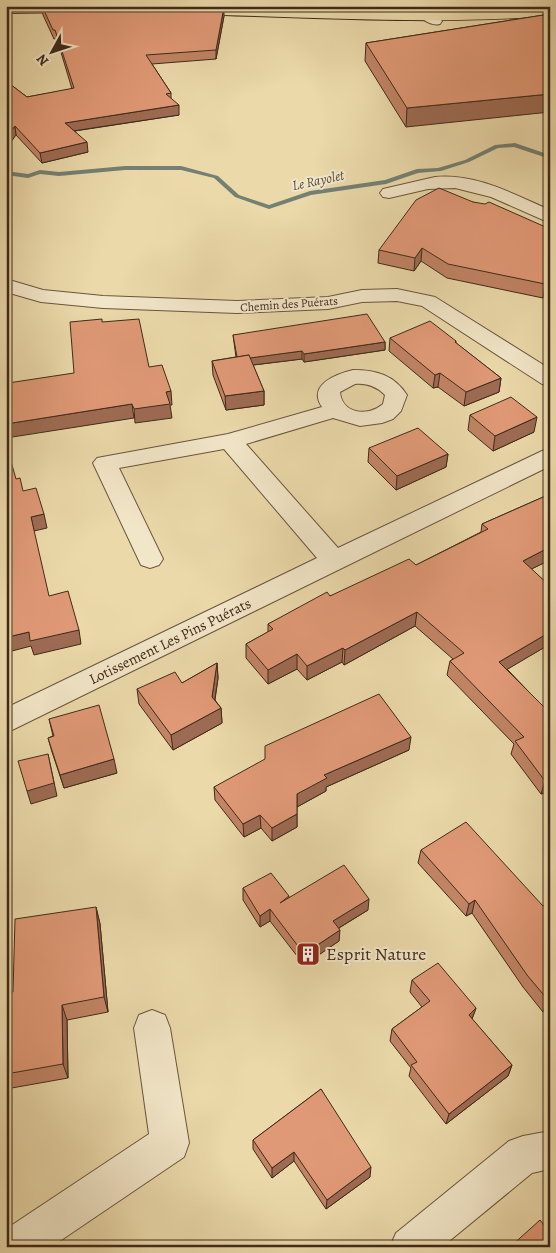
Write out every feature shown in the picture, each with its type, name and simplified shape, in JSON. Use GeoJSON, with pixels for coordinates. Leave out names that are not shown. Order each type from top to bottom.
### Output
{"type":"FeatureCollection","features":[{"type":"Feature","properties":{"kind":"main road"},"geometry":{"type":"LineString","coordinates":[[6,10],[93,11],[6,14]]}},
{"type":"Feature","properties":{"kind":"main road"},"geometry":{"type":"LineString","coordinates":[[432,19],[550,12]]}},
{"type":"Feature","properties":{"kind":"main road"},"geometry":{"type":"LineString","coordinates":[[175,13],[406,14],[432,19],[497,21],[550,17]]}},
{"type":"Feature","properties":{"kind":"street"},"geometry":{"type":"LineString","coordinates":[[417,6],[432,19]]}},
{"type":"Feature","properties":{"kind":"street"},"geometry":{"type":"LineString","coordinates":[[389,193],[439,182],[460,182],[487,190],[550,217]]}},
{"type":"Feature","properties":{"kind":"street","name":"Chemin des Puérats"},"geometry":{"type":"LineString","coordinates":[[6,285],[40,296],[102,302],[237,307],[328,304],[362,296],[397,295],[428,301],[550,379]]}},
{"type":"Feature","properties":{"kind":"street"},"geometry":{"type":"LineString","coordinates":[[150,559],[104,463],[230,441],[335,410]]}},
{"type":"Feature","properties":{"kind":"street"},"geometry":{"type":"LineString","coordinates":[[230,441],[334,561]]}},
{"type":"Feature","properties":{"kind":"street","name":"Lotissement Les Pins Puérats"},"geometry":{"type":"LineString","coordinates":[[6,721],[550,456]]}},
{"type":"Feature","properties":{"kind":"street"},"geometry":{"type":"LineString","coordinates":[[15,1247],[170,1143],[152,1028]]}},
{"type":"Feature","properties":{"kind":"street"},"geometry":{"type":"LineString","coordinates":[[410,1247],[523,1155],[550,1150]]}},
{"type":"Feature","properties":{"kind":"building"},"geometry":{"type":"Polygon","coordinates":[[[42,6],[224,7],[216,50],[146,55],[171,93],[166,94],[179,105],[65,123],[87,142],[40,153],[15,126],[6,137],[6,81],[27,97],[74,88],[55,30],[53,30],[42,6]]]}},
{"type":"Feature","properties":{"kind":"building"},"geometry":{"type":"Polygon","coordinates":[[[550,14],[550,94],[407,108],[366,43],[550,14]]]}},
{"type":"Feature","properties":{"kind":"building"},"geometry":{"type":"Polygon","coordinates":[[[439,188],[473,202],[485,204],[489,202],[550,229],[550,281],[545,284],[448,264],[422,248],[415,258],[379,250],[416,200],[439,188]]]}},
{"type":"Feature","properties":{"kind":"building"},"geometry":{"type":"Polygon","coordinates":[[[367,314],[385,342],[304,354],[302,351],[250,358],[249,355],[237,357],[233,335],[367,314]]]}},
{"type":"Feature","properties":{"kind":"building"},"geometry":{"type":"Polygon","coordinates":[[[102,319],[102,322],[139,319],[149,367],[162,365],[171,391],[166,392],[170,404],[134,409],[132,404],[6,424],[6,378],[8,383],[74,373],[70,322],[102,319]]]}},
{"type":"Feature","properties":{"kind":"building"},"geometry":{"type":"Polygon","coordinates":[[[430,321],[501,378],[466,392],[440,373],[435,375],[390,338],[430,321]]]}},
{"type":"Feature","properties":{"kind":"building"},"geometry":{"type":"Polygon","coordinates":[[[249,355],[264,391],[225,396],[212,361],[249,355]]]}},
{"type":"Feature","properties":{"kind":"building"},"geometry":{"type":"Polygon","coordinates":[[[511,397],[537,417],[495,436],[470,415],[511,397]]]}},
{"type":"Feature","properties":{"kind":"building"},"geometry":{"type":"Polygon","coordinates":[[[418,428],[448,454],[397,476],[369,448],[418,428]]]}},
{"type":"Feature","properties":{"kind":"building"},"geometry":{"type":"Polygon","coordinates":[[[6,444],[16,479],[20,478],[23,491],[36,488],[44,514],[31,517],[49,596],[68,591],[79,630],[30,641],[29,632],[8,637],[6,609],[11,608],[6,584],[6,444]]]}},
{"type":"Feature","properties":{"kind":"building"},"geometry":{"type":"Polygon","coordinates":[[[550,494],[550,547],[523,561],[550,586],[550,632],[499,662],[550,714],[550,779],[545,781],[515,741],[524,737],[450,661],[464,653],[417,612],[345,650],[343,648],[307,666],[297,654],[268,670],[246,644],[273,629],[268,624],[327,592],[330,596],[409,559],[416,565],[488,529],[482,524],[550,494]]]}},
{"type":"Feature","properties":{"kind":"building"},"geometry":{"type":"Polygon","coordinates":[[[217,663],[212,697],[221,708],[171,735],[137,689],[175,672],[182,683],[217,663]]]}},
{"type":"Feature","properties":{"kind":"building"},"geometry":{"type":"Polygon","coordinates":[[[379,694],[411,737],[324,775],[327,778],[297,794],[297,814],[272,828],[260,815],[243,824],[214,787],[265,759],[265,746],[379,694]]]}},
{"type":"Feature","properties":{"kind":"building"},"geometry":{"type":"Polygon","coordinates":[[[99,705],[114,759],[60,775],[48,738],[54,736],[49,719],[99,705]]]}},
{"type":"Feature","properties":{"kind":"building"},"geometry":{"type":"Polygon","coordinates":[[[48,754],[54,783],[27,791],[18,761],[48,754]]]}},
{"type":"Feature","properties":{"kind":"building"},"geometry":{"type":"Polygon","coordinates":[[[466,822],[543,906],[550,903],[550,999],[548,1000],[527,975],[475,900],[469,904],[421,850],[466,822]]]}},
{"type":"Feature","properties":{"kind":"building"},"geometry":{"type":"Polygon","coordinates":[[[344,865],[369,899],[333,921],[340,930],[304,954],[270,909],[260,916],[243,888],[271,873],[289,896],[280,903],[344,865]]]}},
{"type":"Feature","properties":{"kind":"building"},"geometry":{"type":"Polygon","coordinates":[[[96,907],[104,997],[62,1005],[63,1064],[6,1074],[6,993],[13,992],[15,919],[96,907]]]}},
{"type":"Feature","properties":{"kind":"building"},"geometry":{"type":"Polygon","coordinates":[[[438,963],[476,1008],[469,1015],[512,1065],[449,1114],[411,1065],[417,1062],[392,1029],[430,1001],[412,980],[438,963]]]}},
{"type":"Feature","properties":{"kind":"building"},"geometry":{"type":"Polygon","coordinates":[[[321,1089],[371,1167],[327,1200],[294,1152],[272,1168],[253,1140],[321,1089]]]}},
{"type":"Feature","properties":{"kind":"building"},"geometry":{"type":"Polygon","coordinates":[[[540,1220],[550,1232],[550,1247],[510,1247],[540,1220]]]}},
{"type":"Feature","properties":{"kind":"waterway","name":"Le Rayolet"},"geometry":{"type":"LineString","coordinates":[[6,173],[28,176],[40,172],[59,174],[125,168],[181,168],[216,177],[237,196],[269,207],[310,193],[386,182],[417,171],[439,170],[467,161],[497,146],[515,145],[550,157]]}},
{"type":"Feature","properties":{"kind":"place","name":"Esprit Nature"},"geometry":{"type":"Point","coordinates":[308,954]}}]}
